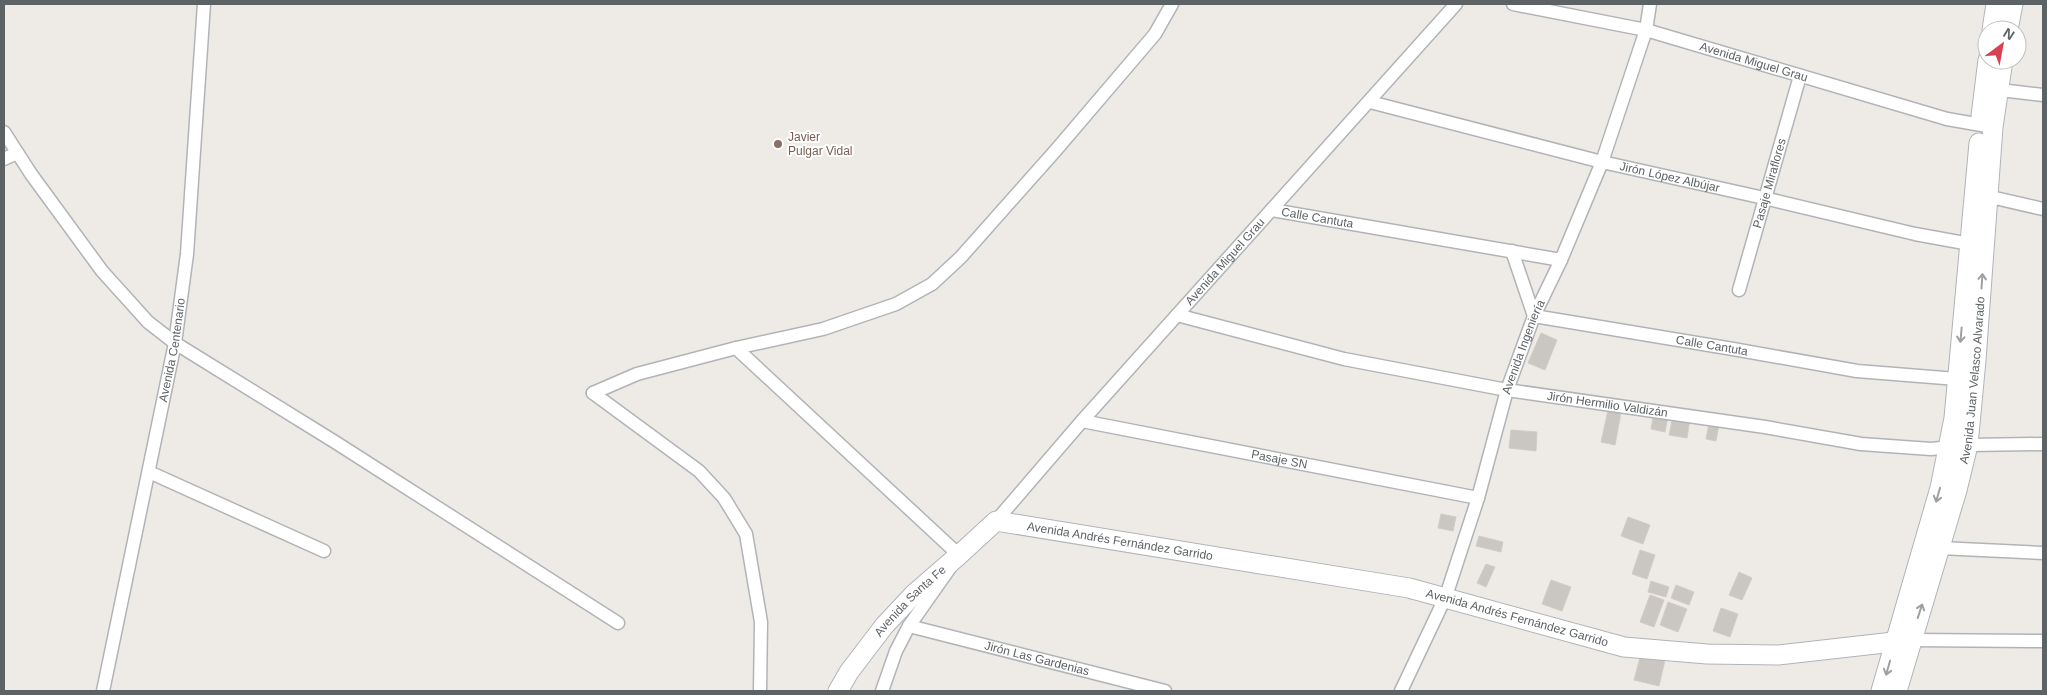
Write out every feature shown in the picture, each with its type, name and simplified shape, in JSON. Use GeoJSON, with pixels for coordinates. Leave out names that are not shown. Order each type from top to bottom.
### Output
{"type":"FeatureCollection","features":[{"type":"Feature","properties":{"kind":"street","name":"Avenida Centenario"},"geometry":{"type":"LineString","coordinates":[[103,691],[175,344],[187,254],[204,4]]}},
{"type":"Feature","properties":{"kind":"street"},"geometry":{"type":"LineString","coordinates":[[760,691],[761,622],[746,534],[724,498],[700,471],[593,393],[637,374],[736,348],[823,329],[896,304],[932,284],[961,257],[1056,150],[1155,34],[1172,4]]}},
{"type":"Feature","properties":{"kind":"street","name":"Avenida Miguel Grau"},"geometry":{"type":"LineString","coordinates":[[996,521],[1082,421],[1456,4]]}},
{"type":"Feature","properties":{"kind":"street","name":"Avenida Miguel Grau"},"geometry":{"type":"LineString","coordinates":[[1513,4],[1646,30],[1947,119],[1986,126]]}},
{"type":"Feature","properties":{"kind":"street","name":"Avenida Ingeniería"},"geometry":{"type":"LineString","coordinates":[[1401,691],[1446,596],[1478,498],[1507,390],[1534,316],[1561,260],[1602,162],[1646,30],[1650,4]]}},
{"type":"Feature","properties":{"kind":"street"},"geometry":{"type":"LineString","coordinates":[[1994,20],[1996,4]]}},
{"type":"Feature","properties":{"kind":"street"},"geometry":{"type":"LineString","coordinates":[[2010,20],[2012,4]]}},
{"type":"Feature","properties":{"kind":"street","name":"Avenida Juan Velasco Alvarado"},"geometry":{"type":"LineString","coordinates":[[1881,691],[1940,548],[1958,490],[1968,445],[1977,350],[1981,195],[1986,126],[1991,89],[1989,70]]}},
{"type":"Feature","properties":{"kind":"street","name":"Avenida Juan Velasco Alvarado"},"geometry":{"type":"LineString","coordinates":[[1991,89],[1999,70]]}},
{"type":"Feature","properties":{"kind":"street","name":"Pasaje Miraflores"},"geometry":{"type":"LineString","coordinates":[[1739,290],[1800,76]]}},
{"type":"Feature","properties":{"kind":"street"},"geometry":{"type":"LineString","coordinates":[[1991,89],[2043,95]]}},
{"type":"Feature","properties":{"kind":"street","name":"Jirón López Albújar"},"geometry":{"type":"LineString","coordinates":[[1370,102],[1602,162],[1915,234],[1970,244]]}},
{"type":"Feature","properties":{"kind":"street"},"geometry":{"type":"LineString","coordinates":[[4,132],[102,271],[148,322],[175,344],[335,442],[618,623]]}},
{"type":"Feature","properties":{"kind":"street"},"geometry":{"type":"LineString","coordinates":[[4,159],[17,153]]}},
{"type":"Feature","properties":{"kind":"street"},"geometry":{"type":"LineString","coordinates":[[1981,195],[2043,209]]}},
{"type":"Feature","properties":{"kind":"street","name":"Avenida Juan Velasco Alvarado"},"geometry":{"type":"LineString","coordinates":[[1896,691],[1903,641],[1940,488],[1954,418],[1970,244],[1981,195]]}},
{"type":"Feature","properties":{"kind":"street","name":"Calle Cantuta"},"geometry":{"type":"LineString","coordinates":[[1272,210],[1561,260]]}},
{"type":"Feature","properties":{"kind":"street"},"geometry":{"type":"LineString","coordinates":[[1512,251],[1534,316]]}},
{"type":"Feature","properties":{"kind":"street","name":"Jirón Hermilio Valdizán"},"geometry":{"type":"LineString","coordinates":[[1177,316],[1344,359],[1507,390],[1765,427],[1861,444],[1931,449],[1968,445],[2043,444]]}},
{"type":"Feature","properties":{"kind":"street","name":"Calle Cantuta"},"geometry":{"type":"LineString","coordinates":[[1534,316],[1857,371],[1957,379]]}},
{"type":"Feature","properties":{"kind":"street"},"geometry":{"type":"LineString","coordinates":[[736,348],[959,556],[909,626],[896,651],[882,691]]}},
{"type":"Feature","properties":{"kind":"street","name":"Pasaje SN"},"geometry":{"type":"LineString","coordinates":[[1082,421],[1478,498]]}},
{"type":"Feature","properties":{"kind":"street"},"geometry":{"type":"LineString","coordinates":[[149,472],[324,551]]}},
{"type":"Feature","properties":{"kind":"street","name":"Avenida Santa Fe"},"geometry":{"type":"LineString","coordinates":[[838,691],[849,672],[884,626],[914,594],[959,556],[996,521]]}},
{"type":"Feature","properties":{"kind":"street","name":"Avenida Andrés Fernández Garrido"},"geometry":{"type":"LineString","coordinates":[[996,521],[1410,588],[1446,596],[1538,624],[1624,647],[1707,654],[1778,655],[1903,641],[2043,641]]}},
{"type":"Feature","properties":{"kind":"street"},"geometry":{"type":"LineString","coordinates":[[1940,548],[2043,553]]}},
{"type":"Feature","properties":{"kind":"street","name":"Jirón Las Gardenias"},"geometry":{"type":"LineString","coordinates":[[909,626],[1165,691]]}},
{"type":"Feature","properties":{"kind":"building"},"geometry":{"type":"Polygon","coordinates":[[[1541,333],[1557,340],[1545,370],[1528,363],[1541,333]]]}},
{"type":"Feature","properties":{"kind":"building"},"geometry":{"type":"Polygon","coordinates":[[[1608,410],[1621,413],[1615,445],[1601,442],[1608,410]]]}},
{"type":"Feature","properties":{"kind":"building"},"geometry":{"type":"Polygon","coordinates":[[[1654,413],[1668,416],[1665,432],[1651,429],[1654,413]]]}},
{"type":"Feature","properties":{"kind":"building"},"geometry":{"type":"Polygon","coordinates":[[[1673,416],[1690,419],[1687,438],[1669,435],[1673,416]]]}},
{"type":"Feature","properties":{"kind":"building"},"geometry":{"type":"Polygon","coordinates":[[[1709,423],[1719,425],[1716,441],[1706,439],[1709,423]]]}},
{"type":"Feature","properties":{"kind":"building"},"geometry":{"type":"Polygon","coordinates":[[[1511,430],[1537,432],[1536,451],[1509,448],[1511,430]]]}},
{"type":"Feature","properties":{"kind":"building"},"geometry":{"type":"Polygon","coordinates":[[[1441,514],[1456,517],[1453,531],[1438,528],[1441,514]]]}},
{"type":"Feature","properties":{"kind":"building"},"geometry":{"type":"Polygon","coordinates":[[[1628,517],[1650,525],[1643,544],[1621,536],[1628,517]]]}},
{"type":"Feature","properties":{"kind":"building"},"geometry":{"type":"Polygon","coordinates":[[[1479,536],[1503,542],[1501,552],[1476,546],[1479,536]]]}},
{"type":"Feature","properties":{"kind":"building"},"geometry":{"type":"Polygon","coordinates":[[[1640,550],[1655,555],[1647,579],[1632,574],[1640,550]]]}},
{"type":"Feature","properties":{"kind":"building"},"geometry":{"type":"Polygon","coordinates":[[[1486,564],[1495,567],[1486,587],[1477,583],[1486,564]]]}},
{"type":"Feature","properties":{"kind":"building"},"geometry":{"type":"Polygon","coordinates":[[[1739,572],[1752,578],[1742,600],[1729,595],[1739,572]]]}},
{"type":"Feature","properties":{"kind":"building"},"geometry":{"type":"Polygon","coordinates":[[[1551,580],[1571,587],[1562,611],[1542,604],[1551,580]]]}},
{"type":"Feature","properties":{"kind":"building"},"geometry":{"type":"Polygon","coordinates":[[[1651,581],[1669,587],[1666,597],[1648,592],[1651,581]]]}},
{"type":"Feature","properties":{"kind":"building"},"geometry":{"type":"Polygon","coordinates":[[[1676,585],[1694,592],[1689,605],[1671,598],[1676,585]]]}},
{"type":"Feature","properties":{"kind":"building"},"geometry":{"type":"Polygon","coordinates":[[[1650,595],[1664,600],[1654,627],[1640,622],[1650,595]]]}},
{"type":"Feature","properties":{"kind":"building"},"geometry":{"type":"Polygon","coordinates":[[[1668,602],[1687,609],[1678,632],[1660,625],[1668,602]]]}},
{"type":"Feature","properties":{"kind":"building"},"geometry":{"type":"Polygon","coordinates":[[[1721,608],[1738,614],[1730,637],[1713,631],[1721,608]]]}},
{"type":"Feature","properties":{"kind":"building"},"geometry":{"type":"Polygon","coordinates":[[[1641,654],[1665,660],[1659,686],[1634,680],[1641,654]]]}},
{"type":"Feature","properties":{"kind":"place","name":"Javier Pulgar Vidal"},"geometry":{"type":"Point","coordinates":[778,144]}}]}
